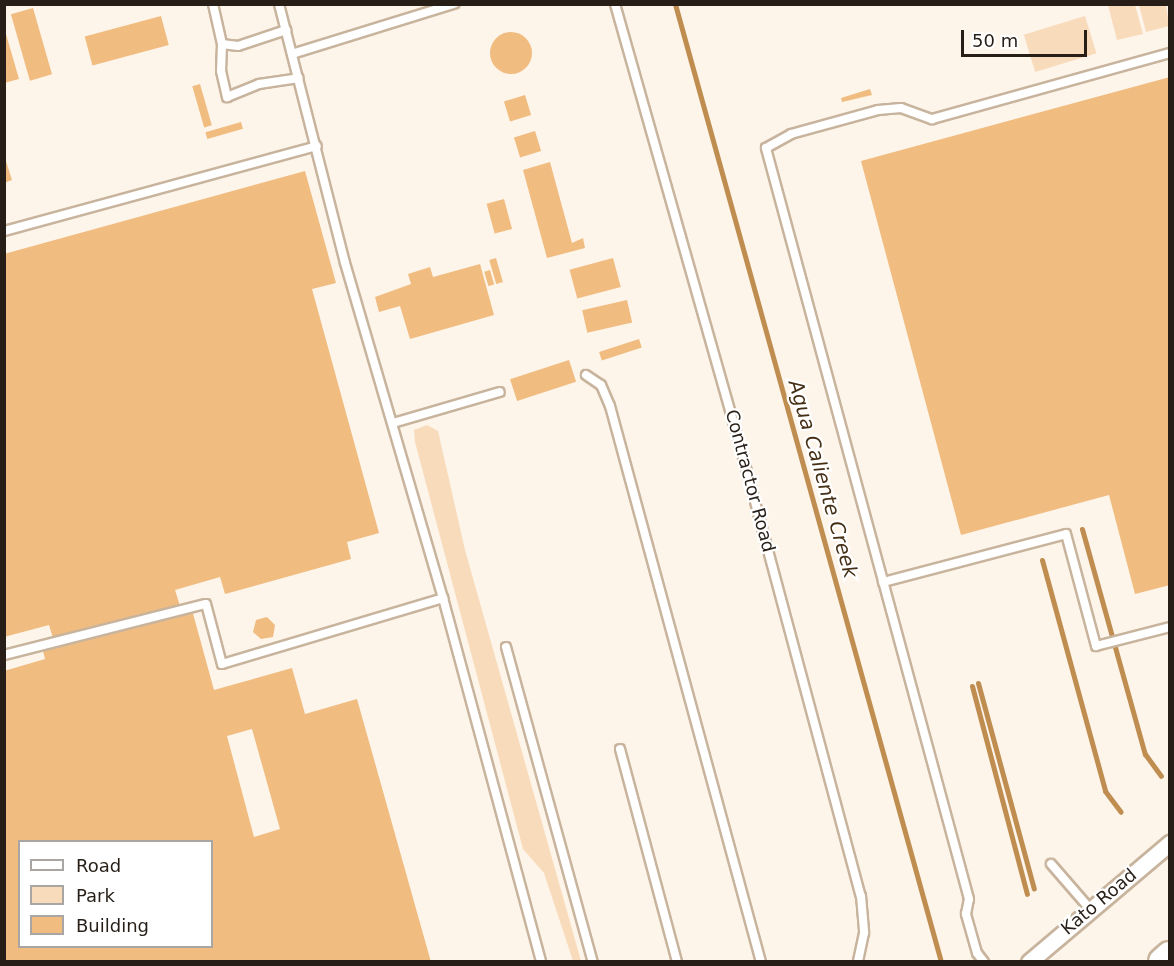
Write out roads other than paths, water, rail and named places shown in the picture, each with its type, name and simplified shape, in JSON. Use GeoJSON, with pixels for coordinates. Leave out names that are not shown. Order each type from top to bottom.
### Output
{"type":"FeatureCollection","features":[{"type":"Feature","properties":{"kind":"highway"},"geometry":{"type":"LineString","coordinates":[[1163,962],[1170,956]]}},
{"type":"Feature","properties":{"kind":"street","name":"Kato Road"},"geometry":{"type":"LineString","coordinates":[[1029,962],[1170,843]]}},
{"type":"Feature","properties":{"kind":"lane"},"geometry":{"type":"LineString","coordinates":[[213,4],[222,44],[221,71],[227,97],[259,84],[299,78]]}},
{"type":"Feature","properties":{"kind":"lane"},"geometry":{"type":"LineString","coordinates":[[279,4],[372,362],[393,423],[541,962]]}},
{"type":"Feature","properties":{"kind":"lane"},"geometry":{"type":"LineString","coordinates":[[292,54],[426,8],[454,4]]}},
{"type":"Feature","properties":{"kind":"lane","name":"Contractor Road"},"geometry":{"type":"LineString","coordinates":[[615,4],[740,442],[861,896],[864,933],[858,962]]}},
{"type":"Feature","properties":{"kind":"lane"},"geometry":{"type":"LineString","coordinates":[[222,44],[238,46],[286,30]]}},
{"type":"Feature","properties":{"kind":"lane"},"geometry":{"type":"LineString","coordinates":[[984,962],[977,952],[966,914],[969,899],[766,148],[791,134],[878,110],[901,108],[932,119],[1170,53]]}},
{"type":"Feature","properties":{"kind":"lane"},"geometry":{"type":"LineString","coordinates":[[4,231],[317,147]]}},
{"type":"Feature","properties":{"kind":"lane"},"geometry":{"type":"LineString","coordinates":[[586,375],[601,385],[610,406],[761,962]]}},
{"type":"Feature","properties":{"kind":"lane"},"geometry":{"type":"LineString","coordinates":[[393,423],[500,392]]}},
{"type":"Feature","properties":{"kind":"lane"},"geometry":{"type":"LineString","coordinates":[[883,582],[1066,534],[1096,646],[1170,627]]}},
{"type":"Feature","properties":{"kind":"lane"},"geometry":{"type":"LineString","coordinates":[[4,655],[206,604],[222,663],[442,598]]}},
{"type":"Feature","properties":{"kind":"lane"},"geometry":{"type":"LineString","coordinates":[[506,647],[593,962]]}},
{"type":"Feature","properties":{"kind":"lane"},"geometry":{"type":"LineString","coordinates":[[620,749],[677,962]]}},
{"type":"Feature","properties":{"kind":"lane"},"geometry":{"type":"LineString","coordinates":[[1051,864],[1091,910]]}},
{"type":"Feature","properties":{"kind":"waterway","name":"Agua Caliente Creek"},"geometry":{"type":"LineString","coordinates":[[675,4],[941,962]]}},
{"type":"Feature","properties":{"kind":"waterway"},"geometry":{"type":"LineString","coordinates":[[1082,529],[1145,754],[1161,776]]}},
{"type":"Feature","properties":{"kind":"waterway"},"geometry":{"type":"LineString","coordinates":[[1042,560],[1105,791],[1121,812]]}},
{"type":"Feature","properties":{"kind":"waterway"},"geometry":{"type":"LineString","coordinates":[[978,683],[1034,889]]}},
{"type":"Feature","properties":{"kind":"waterway"},"geometry":{"type":"LineString","coordinates":[[972,686],[1027,894]]}}]}
